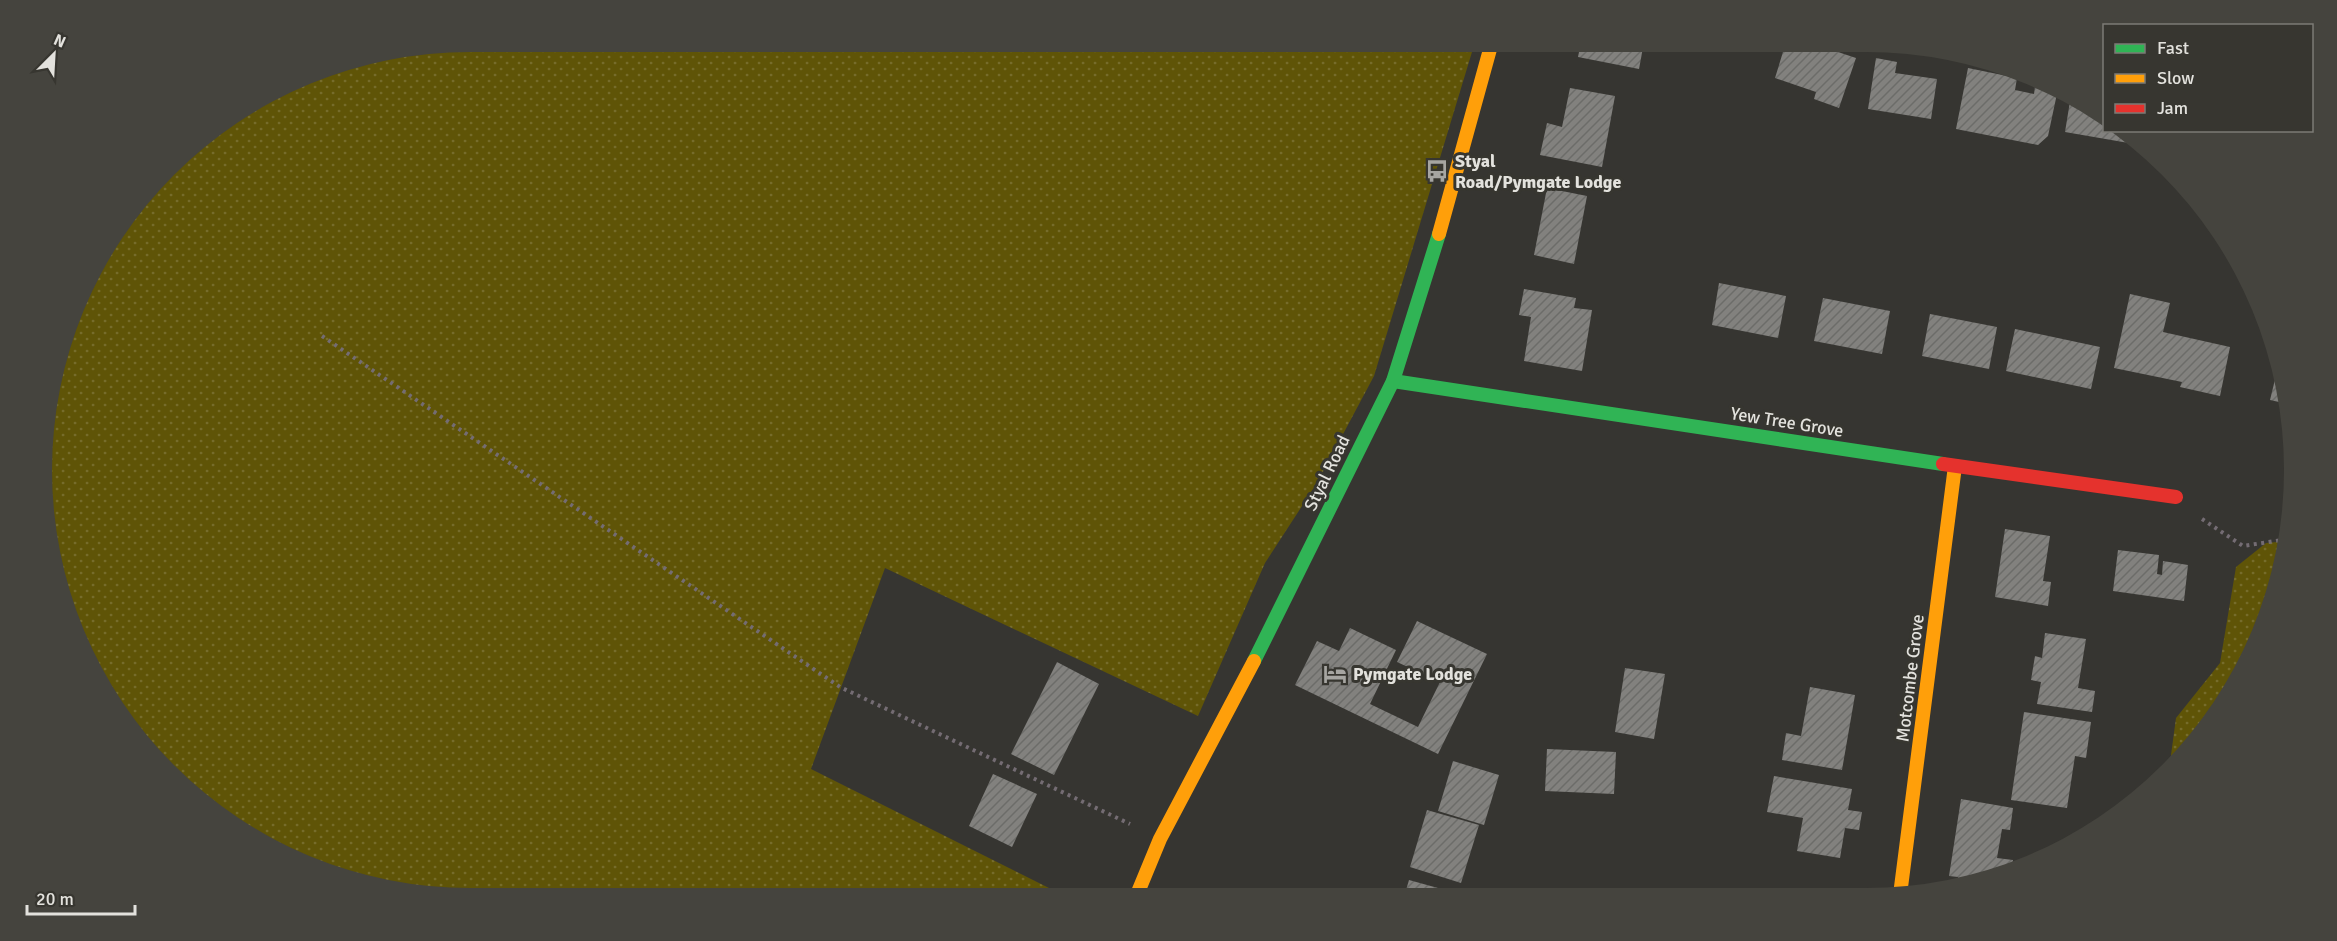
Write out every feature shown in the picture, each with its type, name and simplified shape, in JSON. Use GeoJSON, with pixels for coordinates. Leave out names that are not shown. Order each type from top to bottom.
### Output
{"type":"FeatureCollection","features":[{"type":"Feature","properties":{"kind":"street","name":"Styal Road"},"geometry":{"type":"LineString","coordinates":[[1140,888],[1160,839],[1234,700],[1393,381],[1428,274],[1489,52]]}},
{"type":"Feature","properties":{"kind":"street","name":"Yew Tree Grove"},"geometry":{"type":"LineString","coordinates":[[1393,381],[2176,497]]}},
{"type":"Feature","properties":{"kind":"street","name":"Motcombe Grove"},"geometry":{"type":"LineString","coordinates":[[1901,887],[1955,466]]}},
{"type":"Feature","properties":{"kind":"path"},"geometry":{"type":"LineString","coordinates":[[322,336],[840,687],[1160,839]]}},
{"type":"Feature","properties":{"kind":"path"},"geometry":{"type":"LineString","coordinates":[[2176,497],[2208,525],[2243,546],[2278,541]]}},
{"type":"Feature","properties":{"kind":"shaded area"},"geometry":{"type":"Polygon","coordinates":[[[1472,52],[1374,376],[1317,483],[1265,563],[1198,716],[885,568],[811,769],[1049,888],[443,888],[416,885],[362,874],[311,857],[238,818],[195,785],[156,746],[139,725],[123,703],[96,655],[84,630],[67,579],[53,498],[52,470],[56,416],[75,336],[84,311],[109,262],[123,238],[156,195],[195,156],[216,139],[238,123],[286,96],[311,84],[362,67],[443,53],[1472,52]]]}},
{"type":"Feature","properties":{"kind":"shaded area"},"geometry":{"type":"Polygon","coordinates":[[[2278,542],[2270,579],[2253,630],[2214,703],[2171,757],[2176,718],[2220,663],[2236,567],[2266,543],[2278,542]]]}},
{"type":"Feature","properties":{"kind":"building"},"geometry":{"type":"Polygon","coordinates":[[[1579,52],[1642,52],[1639,69],[1578,57],[1579,52]]]}},
{"type":"Feature","properties":{"kind":"building"},"geometry":{"type":"Polygon","coordinates":[[[1783,52],[1838,52],[1856,58],[1839,108],[1814,99],[1816,92],[1775,78],[1783,52]]]}},
{"type":"Feature","properties":{"kind":"building"},"geometry":{"type":"Polygon","coordinates":[[[1876,58],[1897,62],[1895,73],[1937,79],[1931,119],[1868,109],[1876,58]]]}},
{"type":"Feature","properties":{"kind":"building"},"geometry":{"type":"Polygon","coordinates":[[[1968,68],[2017,81],[2015,90],[2034,94],[2035,88],[2056,99],[2048,136],[2038,145],[1956,129],[1968,68]]]}},
{"type":"Feature","properties":{"kind":"building"},"geometry":{"type":"Polygon","coordinates":[[[1570,88],[1615,96],[1602,167],[1540,155],[1547,123],[1562,127],[1570,88]]]}},
{"type":"Feature","properties":{"kind":"building"},"geometry":{"type":"Polygon","coordinates":[[[2069,106],[2103,126],[2103,132],[2111,132],[2125,142],[2065,132],[2069,106]]]}},
{"type":"Feature","properties":{"kind":"building"},"geometry":{"type":"Polygon","coordinates":[[[1547,188],[1587,196],[1574,264],[1534,255],[1547,188]]]}},
{"type":"Feature","properties":{"kind":"building"},"geometry":{"type":"Polygon","coordinates":[[[1719,283],[1786,296],[1778,338],[1712,325],[1719,283]]]}},
{"type":"Feature","properties":{"kind":"building"},"geometry":{"type":"Polygon","coordinates":[[[1524,289],[1576,298],[1574,308],[1592,310],[1582,371],[1524,361],[1531,317],[1519,315],[1524,289]]]}},
{"type":"Feature","properties":{"kind":"building"},"geometry":{"type":"Polygon","coordinates":[[[2130,294],[2170,303],[2163,332],[2230,347],[2220,396],[2180,387],[2182,382],[2114,368],[2130,294]]]}},
{"type":"Feature","properties":{"kind":"building"},"geometry":{"type":"Polygon","coordinates":[[[1823,298],[1890,311],[1882,354],[1814,341],[1823,298]]]}},
{"type":"Feature","properties":{"kind":"building"},"geometry":{"type":"Polygon","coordinates":[[[1930,314],[1997,327],[1989,369],[1922,356],[1930,314]]]}},
{"type":"Feature","properties":{"kind":"building"},"geometry":{"type":"Polygon","coordinates":[[[2015,329],[2100,347],[2091,389],[2006,371],[2015,329]]]}},
{"type":"Feature","properties":{"kind":"building"},"geometry":{"type":"Polygon","coordinates":[[[2274,382],[2278,402],[2270,400],[2274,382]]]}},
{"type":"Feature","properties":{"kind":"building"},"geometry":{"type":"Polygon","coordinates":[[[2005,529],[2050,536],[2043,581],[2051,582],[2048,606],[1995,597],[2005,529]]]}},
{"type":"Feature","properties":{"kind":"building"},"geometry":{"type":"Polygon","coordinates":[[[2118,550],[2159,555],[2157,574],[2162,575],[2163,561],[2188,565],[2184,601],[2113,591],[2118,550]]]}},
{"type":"Feature","properties":{"kind":"building"},"geometry":{"type":"Polygon","coordinates":[[[1417,621],[1487,654],[1438,754],[1295,685],[1317,641],[1339,651],[1350,628],[1396,650],[1370,704],[1418,727],[1440,682],[1397,662],[1417,621]]]}},
{"type":"Feature","properties":{"kind":"building"},"geometry":{"type":"Polygon","coordinates":[[[2045,633],[2086,639],[2078,688],[2095,691],[2092,712],[2037,704],[2041,682],[2031,680],[2035,656],[2042,658],[2045,633]]]}},
{"type":"Feature","properties":{"kind":"building"},"geometry":{"type":"Polygon","coordinates":[[[1057,662],[1099,684],[1054,775],[1011,754],[1057,662]]]}},
{"type":"Feature","properties":{"kind":"building"},"geometry":{"type":"Polygon","coordinates":[[[1625,668],[1665,674],[1654,739],[1615,732],[1625,668]]]}},
{"type":"Feature","properties":{"kind":"building"},"geometry":{"type":"Polygon","coordinates":[[[1810,687],[1855,695],[1842,770],[1782,760],[1786,733],[1801,736],[1810,687]]]}},
{"type":"Feature","properties":{"kind":"building"},"geometry":{"type":"Polygon","coordinates":[[[2024,712],[2091,722],[2086,758],[2075,756],[2067,808],[2011,800],[2024,712]]]}},
{"type":"Feature","properties":{"kind":"building"},"geometry":{"type":"Polygon","coordinates":[[[1547,749],[1616,752],[1614,794],[1545,791],[1547,749]]]}},
{"type":"Feature","properties":{"kind":"building"},"geometry":{"type":"Polygon","coordinates":[[[1453,761],[1499,775],[1484,825],[1438,811],[1453,761]]]}},
{"type":"Feature","properties":{"kind":"building"},"geometry":{"type":"Polygon","coordinates":[[[993,774],[1037,794],[1012,847],[969,826],[993,774]]]}},
{"type":"Feature","properties":{"kind":"building"},"geometry":{"type":"Polygon","coordinates":[[[1774,776],[1852,789],[1848,810],[1862,812],[1859,830],[1845,828],[1840,858],[1797,851],[1803,818],[1767,812],[1774,776]]]}},
{"type":"Feature","properties":{"kind":"building"},"geometry":{"type":"Polygon","coordinates":[[[1961,799],[2013,808],[2010,830],[2002,829],[1997,858],[2013,860],[2013,862],[1975,874],[1958,878],[1949,876],[1961,799]]]}},
{"type":"Feature","properties":{"kind":"building"},"geometry":{"type":"Polygon","coordinates":[[[1427,810],[1479,825],[1461,883],[1410,867],[1427,810]]]}},
{"type":"Feature","properties":{"kind":"building"},"geometry":{"type":"Polygon","coordinates":[[[1409,880],[1438,888],[1407,888],[1409,880]]]}},
{"type":"Feature","properties":{"kind":"traffic: fast"},"geometry":{"type":"LineString","coordinates":[[1254,661],[1393,381],[1439,234]]}},
{"type":"Feature","properties":{"kind":"traffic: fast"},"geometry":{"type":"LineString","coordinates":[[1393,381],[1943,464]]}},
{"type":"Feature","properties":{"kind":"traffic: slow"},"geometry":{"type":"LineString","coordinates":[[1439,234],[1489,52]]}},
{"type":"Feature","properties":{"kind":"traffic: slow"},"geometry":{"type":"LineString","coordinates":[[1901,887],[1955,466]]}},
{"type":"Feature","properties":{"kind":"traffic: slow"},"geometry":{"type":"LineString","coordinates":[[1140,888],[1160,839],[1254,661]]}},
{"type":"Feature","properties":{"kind":"traffic: jam"},"geometry":{"type":"LineString","coordinates":[[1943,464],[2176,497]]}},
{"type":"Feature","properties":{"kind":"place","name":"Styal Road/Pymgate Lodge"},"geometry":{"type":"Point","coordinates":[1437,171]}},
{"type":"Feature","properties":{"kind":"place","name":"Pymgate Lodge"},"geometry":{"type":"Point","coordinates":[1335,674]}}]}
